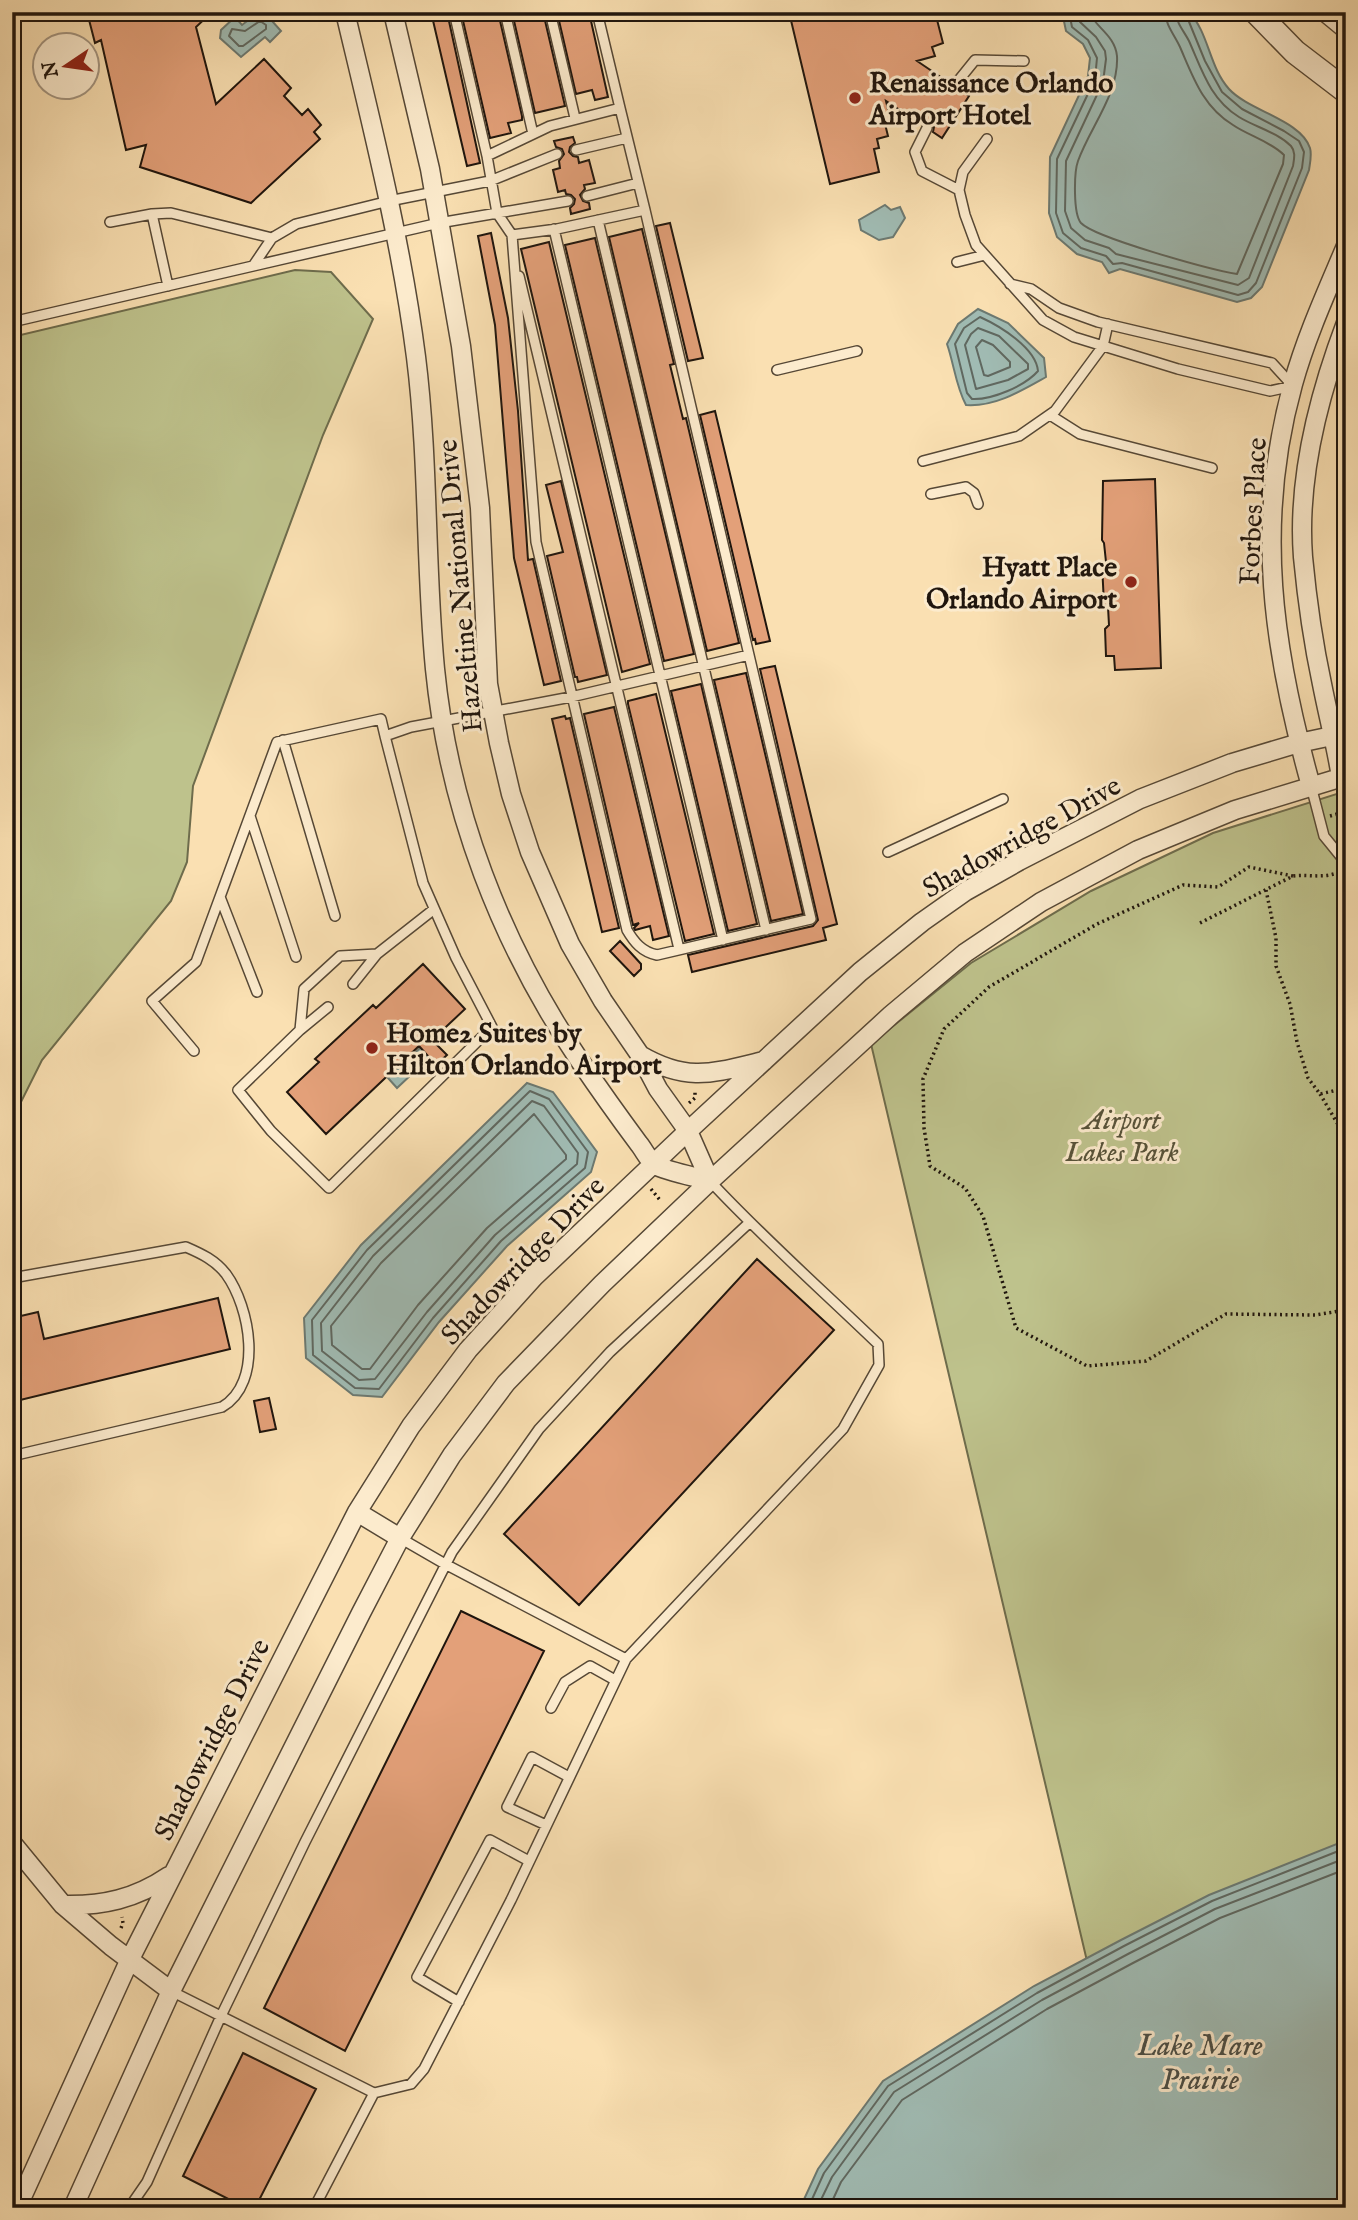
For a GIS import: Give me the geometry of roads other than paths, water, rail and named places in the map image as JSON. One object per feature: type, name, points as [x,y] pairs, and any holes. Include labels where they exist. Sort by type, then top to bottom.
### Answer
[{"type":"street","name":"Hazeltine National Drive","points":[[345,12],[396,233],[419,386],[433,642],[442,722],[453,779],[490,893],[512,944],[552,1019],[654,1164]]},
{"type":"street","name":"Hazeltine National Drive","points":[[393,12],[434,193],[461,346],[482,543],[485,645],[492,712],[519,820],[551,904],[588,976],[640,1055],[658,1089],[688,1131],[710,1181]]},
{"type":"street","points":[[1256,12],[1295,51],[1346,91]]},
{"type":"street","points":[[1329,12],[1346,26]]},
{"type":"street","name":"Forbes Place","points":[[1311,786],[1282,667],[1272,583],[1277,469],[1283,425],[1301,357],[1346,246]]},
{"type":"street","name":"Forbes Place","points":[[1343,777],[1340,734],[1322,684],[1311,616],[1303,557],[1302,522],[1315,423],[1346,323]]},
{"type":"street","name":"Shadowridge Drive","points":[[18,2208],[130,1959],[357,1512],[411,1426],[468,1350],[534,1277],[688,1131],[870,964],[922,922],[966,891],[1051,843],[1140,799],[1232,763],[1340,734]]},
{"type":"street","points":[[74,2208],[171,1991],[400,1538],[452,1455],[506,1383],[586,1299],[710,1181],[915,993],[965,953],[1072,884],[1157,841],[1235,810],[1343,777]]},
{"type":"street","points":[[640,1055],[672,1071],[696,1074],[765,1061]]},
{"type":"street","points":[[654,1164],[710,1181]]},
{"type":"street","points":[[357,1512],[400,1538]]},
{"type":"street","points":[[12,1843],[63,1905],[171,1991]]},
{"type":"street","points":[[63,1905],[93,1905],[118,1901],[152,1888],[172,1874]]},
{"type":"lane","points":[[454,12],[487,156],[497,213],[512,235],[536,542],[627,930],[633,940],[649,953],[657,954],[811,919],[597,12]]},
{"type":"lane","points":[[505,12],[533,134]]},
{"type":"lane","points":[[550,12],[575,118]]},
{"type":"lane","points":[[954,86],[975,60],[1024,61]]},
{"type":"lane","points":[[487,156],[575,118],[620,108]]},
{"type":"lane","points":[[927,128],[915,152],[922,171],[960,190]]},
{"type":"lane","points":[[576,150],[627,138]]},
{"type":"lane","points":[[987,139],[963,172],[960,190],[965,215],[976,244],[1043,320],[1074,337],[1178,369],[1270,391],[1293,386]]},
{"type":"lane","points":[[253,266],[272,238],[296,224],[389,201],[490,181],[557,154]]},
{"type":"lane","points":[[587,196],[638,183]]},
{"type":"lane","points":[[12,322],[439,223],[568,201]]},
{"type":"lane","points":[[512,235],[645,210]]},
{"type":"lane","points":[[110,222],[172,212],[272,238]]},
{"type":"lane","points":[[152,214],[168,286]]},
{"type":"lane","points":[[598,220],[766,930]]},
{"type":"lane","points":[[554,229],[723,940]]},
{"type":"lane","points":[[513,247],[679,949]]},
{"type":"lane","points":[[957,262],[985,255]]},
{"type":"lane","points":[[1010,284],[1031,289],[1059,308],[1108,324],[1272,363],[1293,386]]},
{"type":"lane","points":[[923,461],[1019,436],[1050,415],[1079,382],[1103,346],[1108,324]]},
{"type":"lane","points":[[777,370],[857,351]]},
{"type":"lane","points":[[1050,415],[1080,434],[1212,468]]},
{"type":"lane","points":[[931,494],[966,487],[974,493],[978,504]]},
{"type":"lane","points":[[385,736],[571,697],[749,655]]},
{"type":"lane","points":[[194,1051],[152,1001],[196,962],[277,742],[381,719],[423,883],[433,910],[492,1027],[329,1188],[271,1131],[238,1090],[328,1007]]},
{"type":"lane","points":[[283,740],[335,916]]},
{"type":"lane","points":[[1343,777],[1346,799]]},
{"type":"lane","points":[[1311,786],[1324,836],[1346,866]]},
{"type":"lane","points":[[888,852],[1003,799]]},
{"type":"lane","points":[[250,816],[296,957]]},
{"type":"lane","points":[[220,897],[257,992]]},
{"type":"lane","points":[[352,984],[377,954],[433,910]]},
{"type":"lane","points":[[300,1030],[303,989],[340,956],[377,954]]},
{"type":"lane","points":[[171,1991],[374,2093],[411,2084],[424,2069],[547,1825],[626,1659],[843,1429],[879,1365],[878,1344],[749,1223],[710,1181]]},
{"type":"lane","points":[[130,2208],[148,2182],[221,2016],[445,1564],[539,1429],[610,1352],[749,1223]]},
{"type":"lane","points":[[12,1278],[186,1247],[210,1257],[227,1275],[244,1319],[250,1359],[235,1397],[222,1407],[12,1456]]},
{"type":"lane","points":[[400,1538],[626,1659]]},
{"type":"lane","points":[[551,1707],[565,1682],[590,1666],[615,1680]]},
{"type":"lane","points":[[547,1825],[507,1807],[532,1757],[569,1777]]},
{"type":"lane","points":[[458,2002],[417,1977],[490,1840],[529,1861]]},
{"type":"lane","points":[[314,2208],[374,2093]]},
{"type":"water","points":[[259,12],[264,12],[281,31],[270,42],[265,37],[241,57],[220,38],[221,30],[235,17],[242,25]]},
{"type":"water","points":[[1062,12],[1189,12],[1196,20],[1217,71],[1229,89],[1249,104],[1286,123],[1305,138],[1311,151],[1309,170],[1262,287],[1251,298],[1237,302],[1120,269],[1109,273],[1102,262],[1077,254],[1057,237],[1049,213],[1050,157],[1088,76],[1090,58],[1083,44],[1066,31]]},
{"type":"water","points":[[885,205],[891,210],[900,207],[905,218],[893,237],[879,240],[861,230],[859,220]]},
{"type":"water","points":[[978,309],[1008,323],[1044,358],[1046,377],[997,401],[966,405],[947,344],[958,324]]},
{"type":"water","points":[[421,1047],[430,1057],[397,1088],[388,1078]]},
{"type":"water","points":[[527,1083],[553,1092],[597,1152],[591,1172],[507,1246],[439,1322],[382,1397],[353,1395],[306,1358],[304,1318],[361,1245]]},
{"type":"water","name":"Lake Mare Prairie","points":[[1346,1838],[1346,2208],[800,2208],[818,2169],[883,2081],[1034,1986],[1121,1940],[1209,1895],[1342,1842]]},
{"type":"place","name":"Renaissance Orlando Airport Hotel","points":[[855,98]]},
{"type":"place","name":"Hyatt Place Orlando Airport","points":[[1131,582]]},
{"type":"place","name":"Home2 Suites by Hilton Orlando Airport","points":[[372,1048]]},
{"type":"park label","name":"Airport Lakes Park","points":[[1122,1135]]}]
